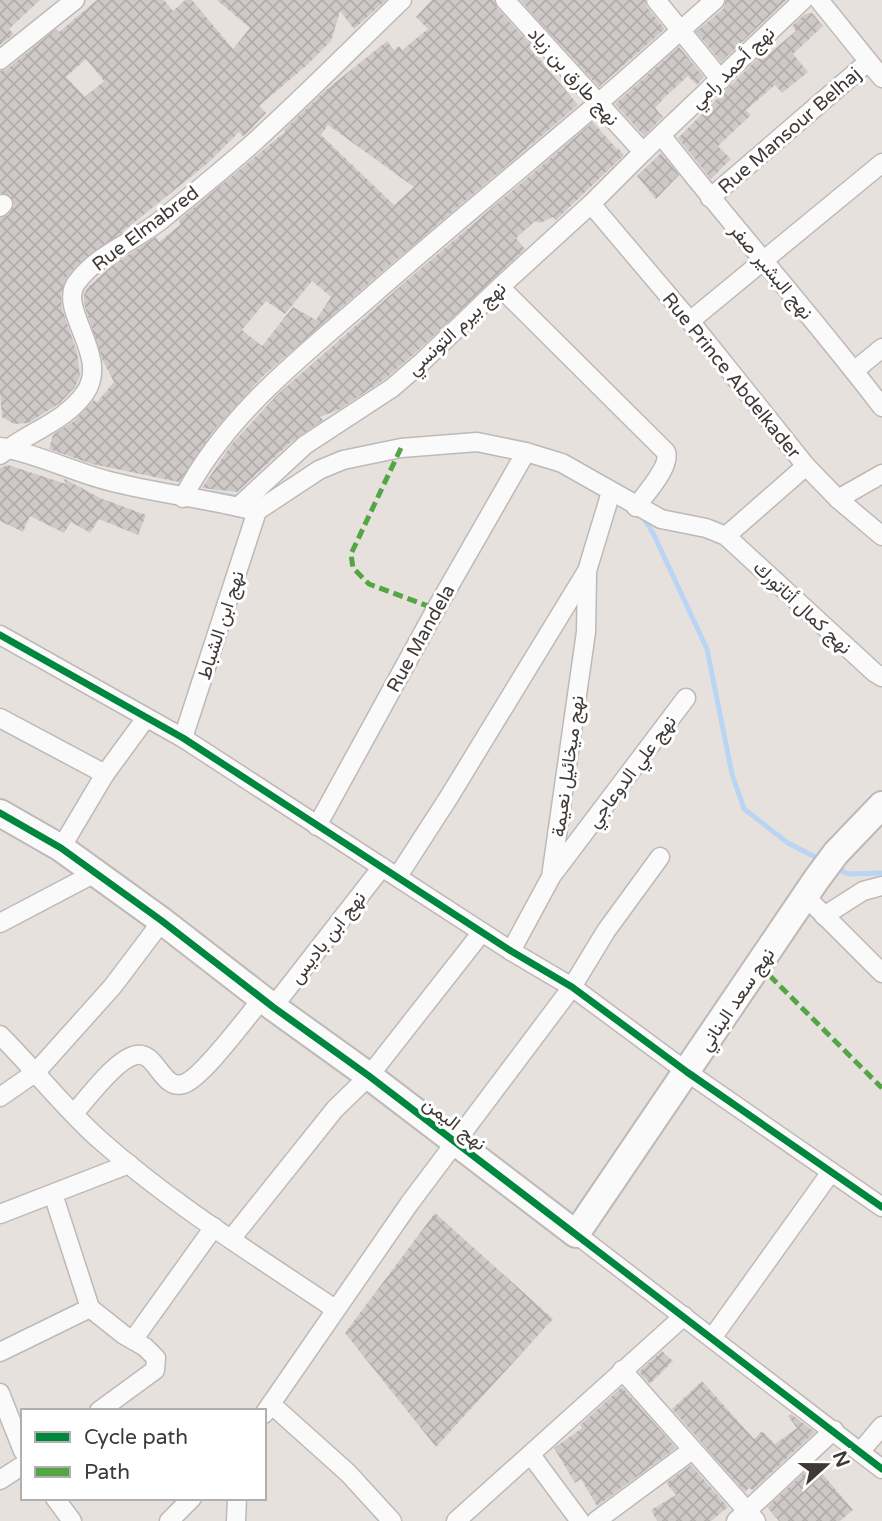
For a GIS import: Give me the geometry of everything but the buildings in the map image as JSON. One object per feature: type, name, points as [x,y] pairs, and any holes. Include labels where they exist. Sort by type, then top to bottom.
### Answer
[{"type":"street","points":[[0,60],[75,0]]},
{"type":"street","name":"Rue Elmabred","points":[[3,450],[55,422],[76,404],[92,381],[94,368],[73,302],[72,291],[76,283],[91,267],[159,223],[253,143],[402,0]]},
{"type":"street","name":"نهج طارق بن زياد","points":[[505,0],[643,152]]},
{"type":"street","points":[[656,0],[721,79]]},
{"type":"street","points":[[183,498],[195,474],[258,396],[715,0]]},
{"type":"street","name":"نهج أحمد رامي","points":[[662,135],[721,79],[782,7],[803,0]]},
{"type":"street","points":[[819,0],[882,78]]},
{"type":"street","name":"Rue Mansour Belhaj","points":[[710,198],[869,62]]},
{"type":"street","name":"نهج البشير صفر","points":[[662,135],[710,198],[764,260],[882,407]]},
{"type":"street","name":"نهج بيرم التونسي","points":[[238,507],[305,445],[392,388],[662,135]]},
{"type":"street","points":[[690,321],[882,163]]},
{"type":"street","name":"Rue Prince Abdelkader","points":[[591,204],[690,321],[806,466],[838,499],[882,536]]},
{"type":"street","points":[[500,287],[666,452],[668,457],[665,466],[636,507]]},
{"type":"street","points":[[854,371],[882,348]]},
{"type":"street","points":[[3,450],[111,482],[157,490],[183,498],[215,500],[257,511],[319,470],[353,457],[401,448],[477,442],[562,463],[661,519],[706,528],[726,536],[806,466]]},
{"type":"street","name":"Rue Mandela","points":[[317,826],[436,608],[526,452]]},
{"type":"street","points":[[838,499],[882,474]]},
{"type":"street","points":[[398,876],[587,571],[611,492]]},
{"type":"street","name":"نهج ابن الشباط","points":[[183,738],[257,511]]},
{"type":"street","name":"نهج كمال أتاتورك","points":[[726,536],[882,677]]},
{"type":"street","name":"نهج ميخائيل نعيمة","points":[[511,951],[551,877],[586,632],[587,571]]},
{"type":"street","points":[[0,635],[183,738],[511,951],[572,987],[687,1072],[882,1207]]},
{"type":"street","name":"نهج علي الدوعاجي","points":[[551,877],[686,698]]},
{"type":"street","points":[[0,718],[105,774]]},
{"type":"street","points":[[61,848],[105,774],[146,718]]},
{"type":"street","name":"نهج سعد البناني","points":[[576,1234],[687,1072],[815,898],[836,853],[882,806]]},
{"type":"street","name":"نهج اليمن","points":[[0,813],[61,848],[162,921],[882,1469]]},
{"type":"street","points":[[392,1521],[348,1473],[268,1409],[409,1204],[572,987],[606,931],[660,857]]},
{"type":"street","name":"نهج ابن باديس","points":[[74,1113],[111,1073],[126,1060],[137,1055],[145,1056],[169,1083],[187,1083],[268,1002],[382,867]]},
{"type":"street","points":[[0,923],[95,873]]},
{"type":"street","points":[[815,898],[882,886]]},
{"type":"street","points":[[815,898],[882,973]]},
{"type":"street","points":[[0,1097],[36,1072],[113,986],[162,921]]},
{"type":"street","points":[[231,1239],[335,1109],[369,1076],[482,932]]},
{"type":"street","points":[[0,1035],[98,1138],[129,1164],[231,1239],[335,1309]]},
{"type":"street","points":[[0,1214],[129,1164]]},
{"type":"street","points":[[712,1338],[831,1172]]},
{"type":"street","points":[[53,1194],[90,1308],[103,1320],[153,1353],[157,1365],[155,1370],[102,1409]]},
{"type":"street","points":[[133,1340],[214,1227]]},
{"type":"street","points":[[0,1352],[90,1308]]},
{"type":"street","points":[[456,1521],[684,1316]]},
{"type":"street","points":[[622,1370],[747,1518],[834,1430]]},
{"type":"street","points":[[0,1393],[21,1446]]},
{"type":"street","points":[[860,1452],[882,1426]]},
{"type":"street","points":[[596,1521],[692,1450]]},
{"type":"street","points":[[531,1454],[580,1521]]},
{"type":"street","points":[[0,1480],[21,1466]]},
{"type":"street","points":[[56,1500],[72,1521]]},
{"type":"street","points":[[169,1521],[190,1500]]},
{"type":"street","points":[[236,1521],[237,1500]]},
{"type":"waterway","points":[[213,493],[241,498]]},
{"type":"waterway","points":[[642,516],[653,533],[707,649],[732,774],[744,809],[788,843],[823,861]]},
{"type":"waterway","points":[[834,867],[848,874],[882,873]]},
{"type":"marked path","points":[[401,448],[351,554],[353,568],[369,584],[436,609]]},
{"type":"marked path","points":[[759,965],[882,1088]]},
{"type":"cycle path","points":[[0,635],[183,738],[511,951],[572,987],[687,1072],[882,1207]]},
{"type":"cycle path","points":[[0,813],[61,848],[162,921],[882,1469]]}]
